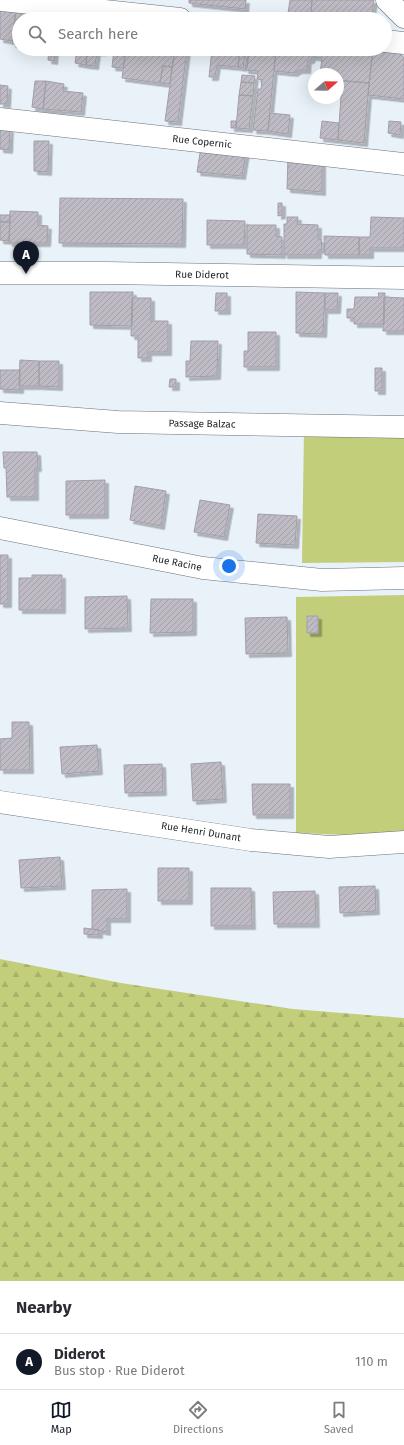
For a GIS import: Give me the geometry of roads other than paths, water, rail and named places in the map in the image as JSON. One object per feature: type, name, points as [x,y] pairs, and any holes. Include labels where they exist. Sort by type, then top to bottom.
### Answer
[{"type":"street","points":[[2,0],[114,12]]},
{"type":"street","points":[[387,0],[404,17]]},
{"type":"street","points":[[392,41],[404,42]]},
{"type":"street","name":"Rue Copernic","points":[[0,120],[404,164]]},
{"type":"street","name":"Rue Diderot","points":[[0,274],[106,273],[404,278]]},
{"type":"street","name":"Passage Balzac","points":[[0,413],[118,422],[404,428]]},
{"type":"street","name":"Rue Racine","points":[[0,528],[203,568],[322,580],[404,578]]},
{"type":"street","name":"Rue Henri Dunant","points":[[0,802],[251,840],[329,846],[404,842]]},
{"type":"place","name":"Diderot","points":[[26,274]]}]
